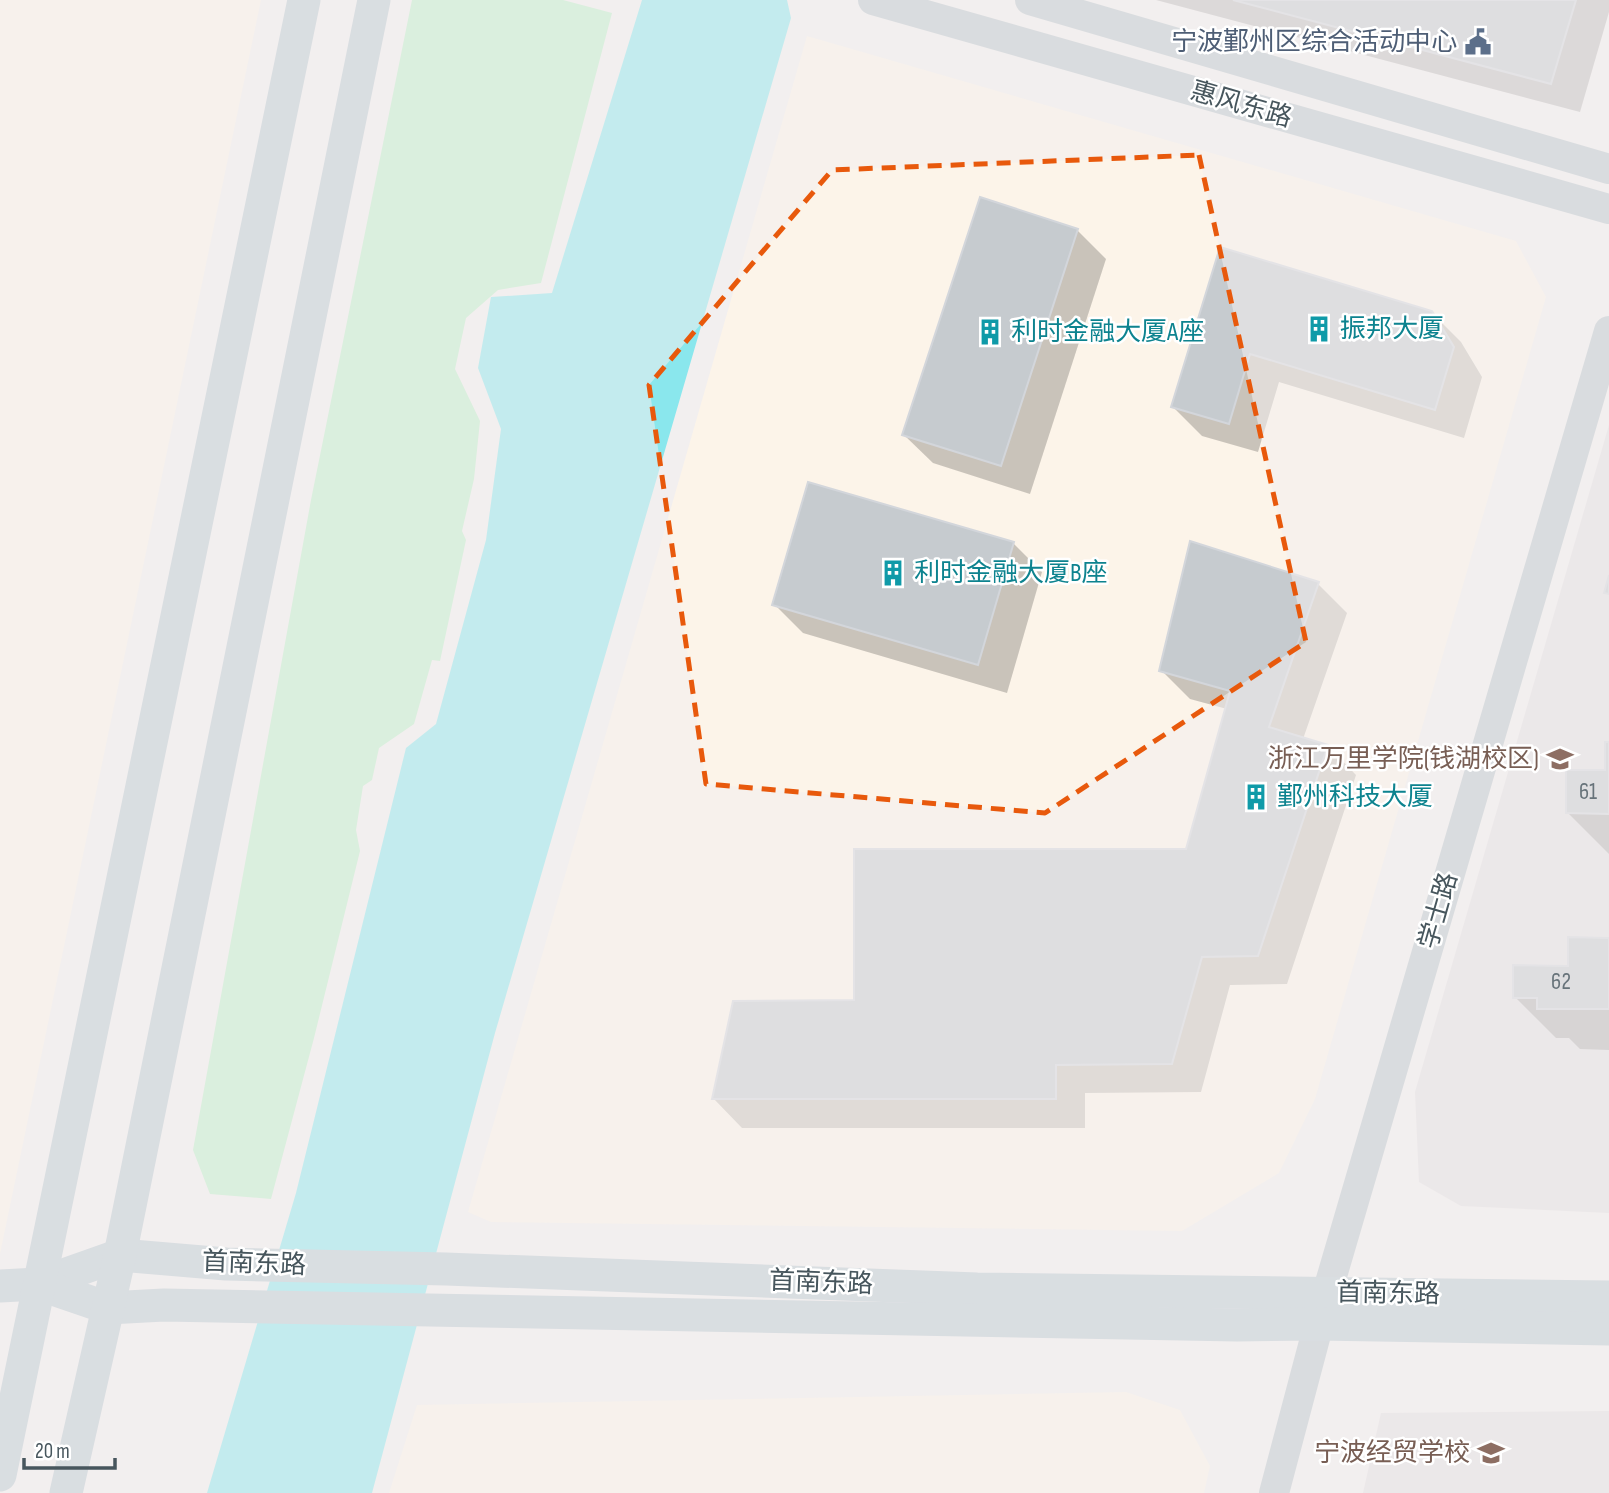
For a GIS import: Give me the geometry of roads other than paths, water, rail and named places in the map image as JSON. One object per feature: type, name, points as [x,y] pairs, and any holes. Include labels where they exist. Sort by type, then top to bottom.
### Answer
[{"type":"main road","points":[[0,1475],[304,0]]},
{"type":"main road","points":[[66,1493],[120,1255],[374,0]]},
{"type":"main road","name":"首南东路","points":[[38,1284],[120,1255],[226,1264],[446,1269],[977,1289],[1322,1308],[1609,1329]]},
{"type":"main road","points":[[0,1286],[38,1284],[108,1308]]},
{"type":"main road","name":"首南东路","points":[[108,1308],[164,1305],[1223,1325],[1322,1308],[1609,1297]]},
{"type":"street","name":"惠风东路","points":[[873,0],[1609,209]]},
{"type":"street","name":"惠风东路","points":[[1030,0],[1609,169]]},
{"type":"street","name":"学士路","points":[[1274,1493],[1322,1308],[1609,331]]},
{"type":"water","points":[[642,0],[787,0],[791,18],[495,1033],[372,1493],[207,1493],[296,1193],[406,748],[436,724],[486,540],[501,429],[478,368],[491,297],[552,293]]},
{"type":"place","name":"宁波鄞州区综合活动中心","points":[[1478,42]]},
{"type":"place","name":"振邦大厦","points":[[1319,329]]},
{"type":"place","name":"利时金融大厦A座","points":[[990,332]]},
{"type":"place","name":"利时金融大厦B座","points":[[893,573]]},
{"type":"place","name":"浙江万里学院(钱湖校区)","points":[[1560,759]]},
{"type":"place","name":"鄞州科技大厦","points":[[1256,797]]},
{"type":"place","name":"宁波经贸学校","points":[[1491,1453]]}]
